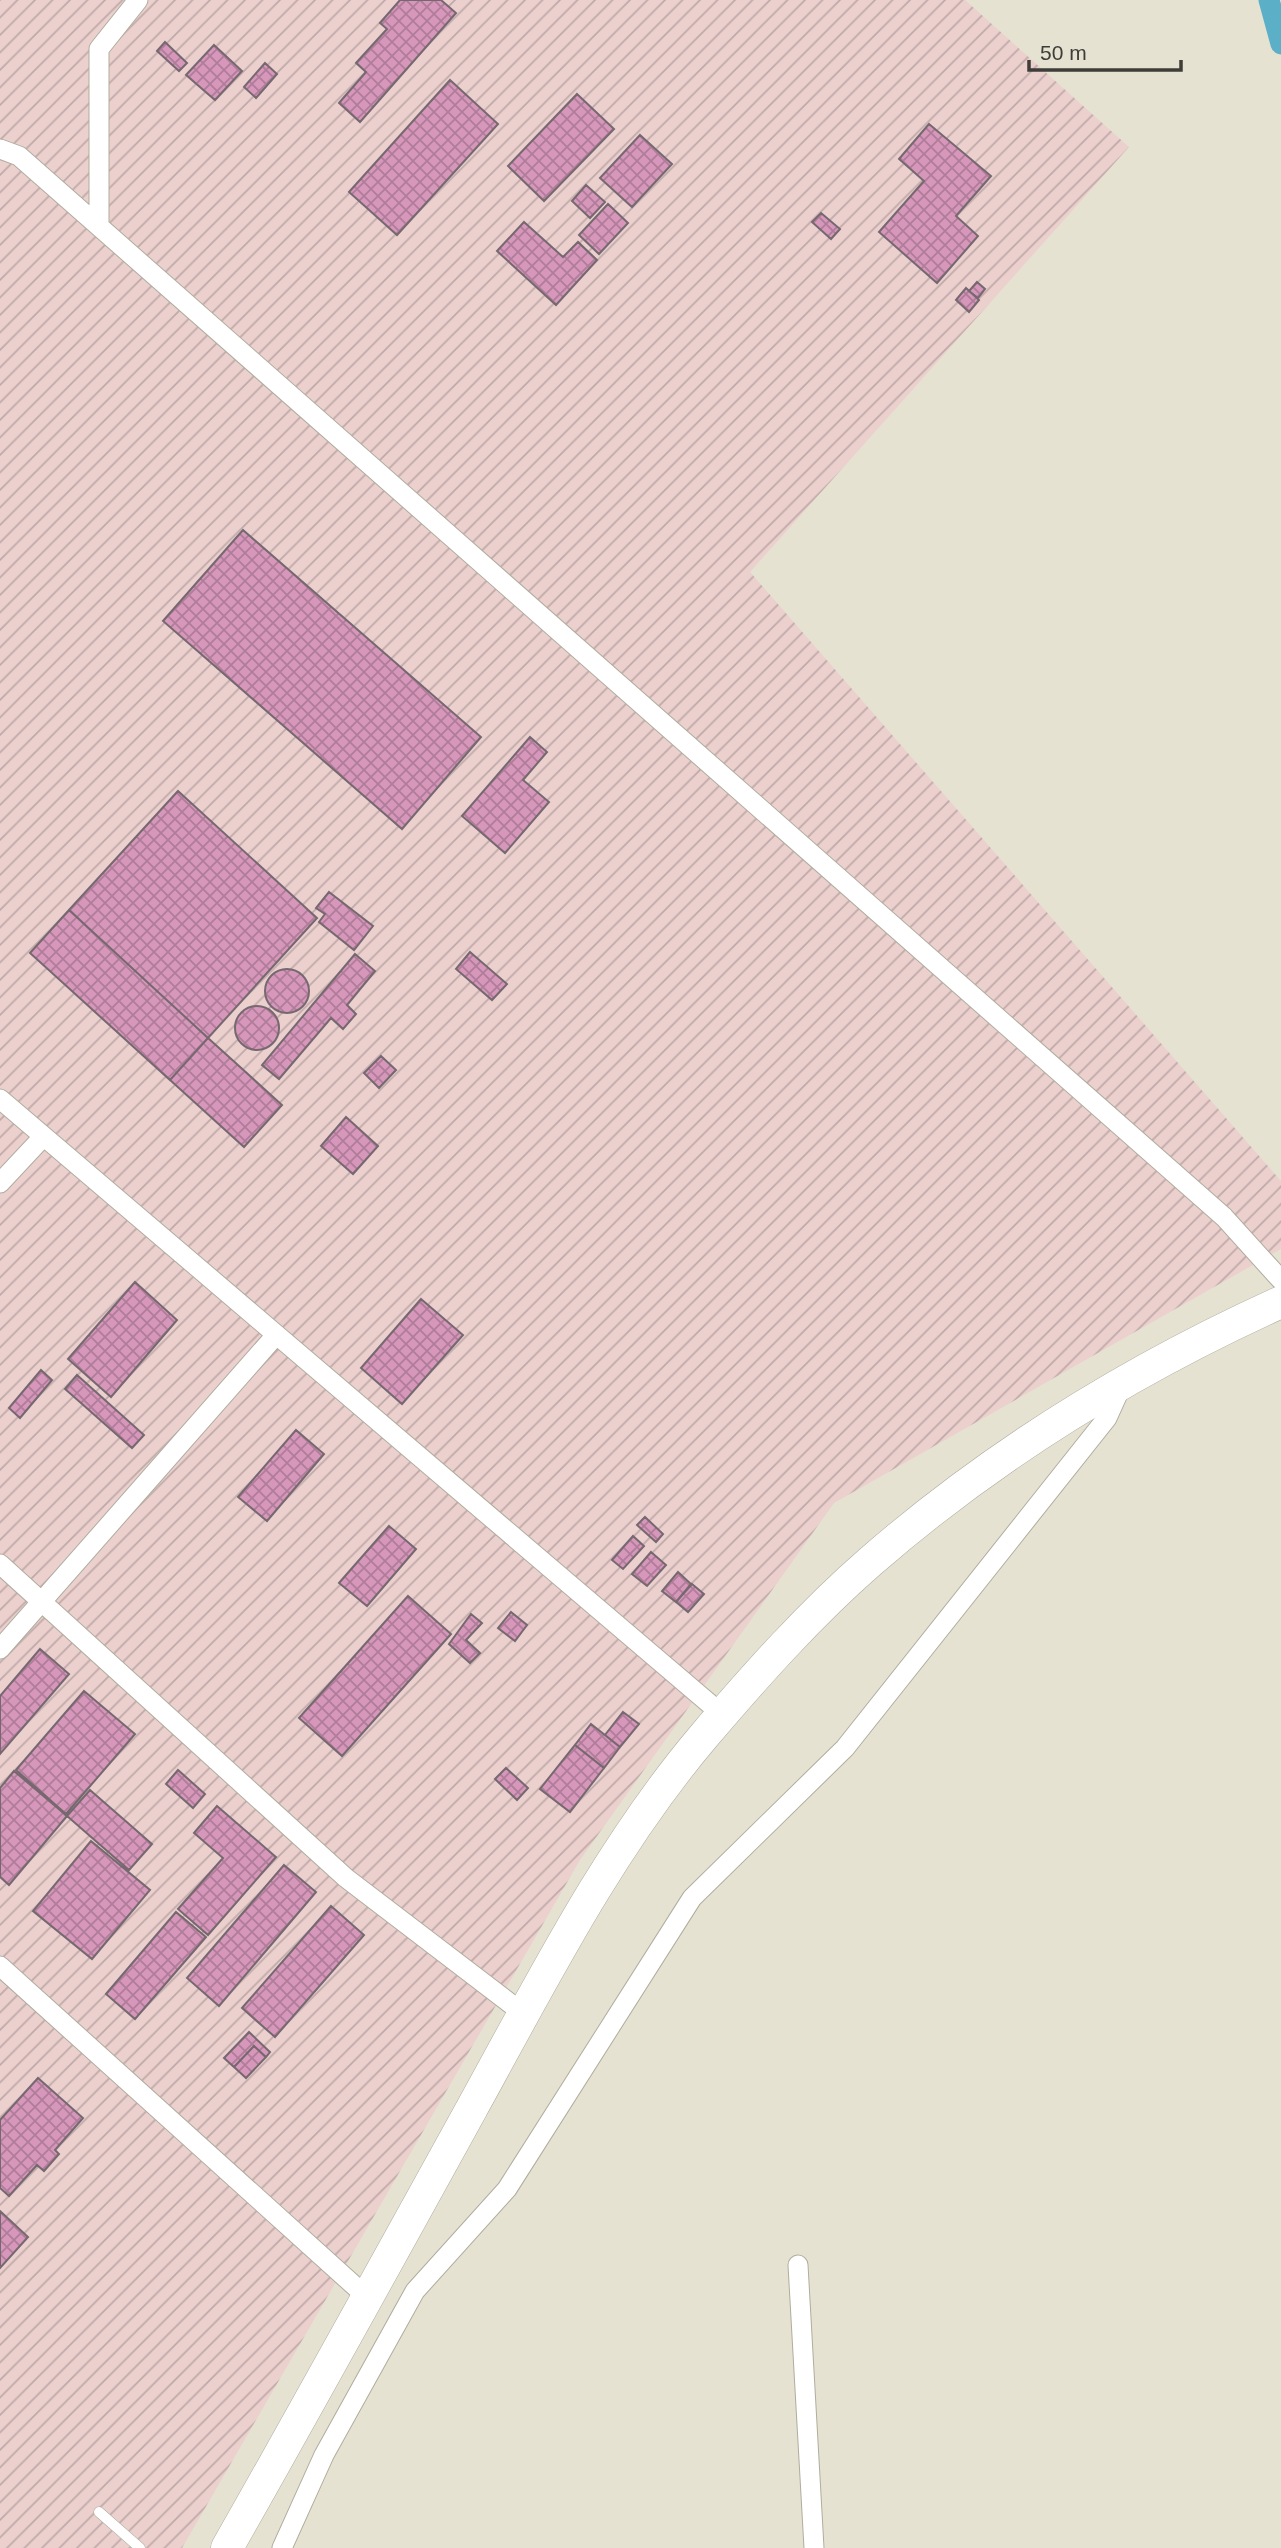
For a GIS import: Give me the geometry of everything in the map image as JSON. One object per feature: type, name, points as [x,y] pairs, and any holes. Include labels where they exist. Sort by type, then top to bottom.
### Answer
[{"type":"main road","points":[[227,2548],[584,1906],[653,1802],[704,1736],[795,1636],[869,1562],[1028,1440],[1124,1381],[1219,1330],[1281,1302]]},
{"type":"street","points":[[99,226],[99,49],[138,0]]},
{"type":"street","points":[[0,149],[19,156],[1213,1208],[1281,1280]]},
{"type":"street","points":[[0,1099],[724,1716]]},
{"type":"street","points":[[0,1183],[43,1137]]},
{"type":"street","points":[[0,1649],[276,1335]]},
{"type":"street","points":[[282,2548],[324,2455],[415,2291],[507,2189],[692,1898],[845,1748],[1107,1418],[1124,1381]]},
{"type":"street","points":[[0,1564],[346,1878],[524,2014]]},
{"type":"street","points":[[0,1966],[368,2298]]},
{"type":"street","points":[[798,2265],[814,2548]]},
{"type":"lane","points":[[99,2512],[139,2548]]},
{"type":"shaded area","points":[[0,0],[965,0],[1129,147],[750,572],[1281,1181],[1281,1249],[834,1503],[580,1860],[182,2548],[0,2548]]},
{"type":"building","points":[[400,0],[441,0],[456,13],[360,122],[339,103],[366,72],[356,63],[387,29],[380,23]]},
{"type":"building","points":[[165,42],[187,63],[179,71],[157,51]]},
{"type":"building","points":[[214,45],[242,71],[215,100],[186,75]]},
{"type":"building","points":[[265,63],[277,74],[256,98],[244,87]]},
{"type":"building","points":[[450,80],[498,124],[397,235],[349,192]]},
{"type":"building","points":[[577,94],[614,129],[544,201],[508,166]]},
{"type":"building","points":[[929,124],[991,176],[956,216],[978,236],[937,283],[879,232],[924,181],[899,159]]},
{"type":"building","points":[[640,135],[672,164],[632,207],[600,178]]},
{"type":"building","points":[[586,185],[605,202],[590,218],[572,201]]},
{"type":"building","points":[[608,204],[628,223],[599,254],[579,235]]},
{"type":"building","points":[[821,213],[840,229],[831,239],[812,222]]},
{"type":"building","points":[[524,222],[563,257],[578,242],[597,260],[556,305],[497,251]]},
{"type":"building","points":[[977,282],[985,289],[978,298],[969,291]]},
{"type":"building","points":[[966,288],[979,300],[969,312],[956,300]]},
{"type":"building","points":[[243,530],[481,737],[402,829],[163,621]]},
{"type":"building","points":[[530,737],[547,752],[523,780],[549,802],[505,853],[462,816]]},
{"type":"building","points":[[178,791],[317,918],[208,1038],[69,910]]},
{"type":"building","points":[[329,892],[373,926],[354,950],[319,922],[325,914],[316,908]]},
{"type":"building","points":[[69,910],[208,1038],[170,1080],[30,953]]},
{"type":"building","points":[[470,952],[507,984],[492,1000],[456,969]]},
{"type":"building","points":[[355,954],[375,971],[347,1005],[356,1014],[343,1029],[331,1018],[279,1079],[262,1065]]},
{"type":"building","points":[[287,969],[302,976],[309,991],[302,1006],[287,1013],[272,1006],[265,991],[272,976]]},
{"type":"building","points":[[257,1006],[272,1013],[279,1028],[272,1043],[257,1050],[242,1043],[235,1028],[242,1013]]},
{"type":"building","points":[[208,1038],[282,1105],[244,1147],[170,1080]]},
{"type":"building","points":[[381,1056],[396,1070],[379,1088],[364,1073]]},
{"type":"building","points":[[346,1117],[378,1146],[353,1174],[321,1146]]},
{"type":"building","points":[[135,1282],[177,1320],[111,1397],[68,1359]]},
{"type":"building","points":[[421,1299],[463,1335],[402,1404],[361,1368]]},
{"type":"building","points":[[41,1370],[52,1380],[20,1418],[9,1408]]},
{"type":"building","points":[[77,1375],[144,1435],[132,1448],[65,1389]]},
{"type":"building","points":[[296,1430],[324,1454],[267,1521],[238,1497]]},
{"type":"building","points":[[645,1517],[663,1534],[656,1542],[637,1525]]},
{"type":"building","points":[[389,1526],[416,1549],[367,1606],[339,1583]]},
{"type":"building","points":[[633,1536],[644,1546],[623,1569],[612,1560]]},
{"type":"building","points":[[651,1552],[666,1565],[647,1586],[632,1574]]},
{"type":"building","points":[[678,1572],[691,1584],[676,1602],[662,1591]]},
{"type":"building","points":[[692,1584],[704,1594],[688,1612],[676,1602]]},
{"type":"building","points":[[408,1596],[451,1634],[342,1756],[299,1718]]},
{"type":"building","points":[[511,1612],[527,1625],[515,1641],[498,1628]]},
{"type":"building","points":[[471,1614],[482,1623],[466,1640],[480,1653],[470,1663],[449,1644]]},
{"type":"building","points":[[40,1649],[69,1674],[0,1754],[0,1696]]},
{"type":"building","points":[[84,1691],[135,1734],[66,1814],[16,1770]]},
{"type":"building","points":[[623,1712],[639,1724],[620,1747],[605,1735]]},
{"type":"building","points":[[591,1724],[620,1747],[604,1768],[575,1745]]},
{"type":"building","points":[[575,1745],[604,1768],[570,1812],[540,1789]]},
{"type":"building","points":[[506,1768],[528,1788],[517,1800],[495,1779]]},
{"type":"building","points":[[178,1770],[205,1794],[193,1808],[166,1784]]},
{"type":"building","points":[[14,1771],[67,1816],[9,1885],[0,1877],[0,1788]]},
{"type":"building","points":[[90,1790],[152,1844],[129,1870],[67,1816]]},
{"type":"building","points":[[217,1806],[276,1857],[208,1935],[178,1909],[223,1858],[194,1833]]},
{"type":"building","points":[[91,1841],[150,1890],[92,1959],[33,1911]]},
{"type":"building","points":[[284,1865],[316,1892],[219,2006],[187,1978]]},
{"type":"building","points":[[331,1906],[364,1935],[275,2037],[242,2008]]},
{"type":"building","points":[[176,1912],[206,1937],[135,2019],[106,1994]]},
{"type":"building","points":[[249,2032],[270,2052],[266,2057],[254,2046],[234,2067],[224,2058]]},
{"type":"building","points":[[254,2046],[266,2057],[246,2078],[234,2067]]},
{"type":"building","points":[[38,2078],[83,2118],[55,2150],[59,2154],[44,2171],[37,2165],[9,2196],[0,2188],[0,2120]]},
{"type":"building","points":[[0,2211],[28,2237],[0,2268]]},
{"type":"waterway","points":[[1269,0],[1281,44]]}]
